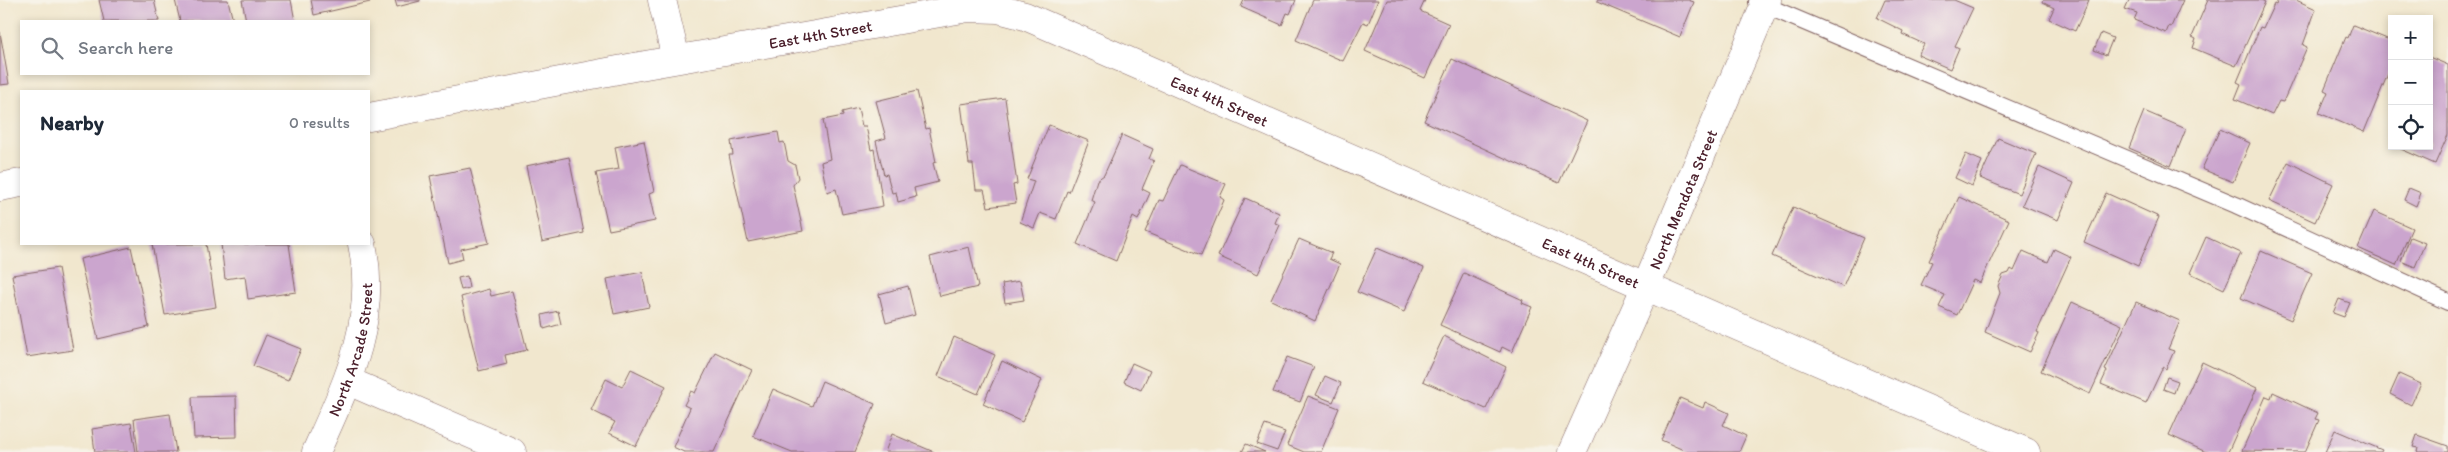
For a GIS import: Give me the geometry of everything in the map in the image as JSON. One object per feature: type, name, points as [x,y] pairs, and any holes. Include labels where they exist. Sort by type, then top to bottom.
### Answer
[{"type":"street","points":[[662,0],[676,59]]},
{"type":"street","name":"North Mendota Street","points":[[1572,452],[1646,286],[1762,2]]},
{"type":"street","name":"East 4th Street","points":[[370,116],[676,59],[968,8],[998,9],[1025,16],[2026,452]]},
{"type":"street","points":[[0,188],[20,183]]},
{"type":"street","name":"North Arcade Street","points":[[316,452],[348,381],[361,340],[367,302],[362,245]]},
{"type":"street","points":[[348,381],[512,452]]},
{"type":"lane","points":[[1762,2],[2236,205],[2448,302]]},
{"type":"building","points":[[99,0],[154,0],[159,20],[104,20]]},
{"type":"building","points":[[175,0],[228,0],[233,20],[180,20]]},
{"type":"building","points":[[242,0],[291,0],[295,20],[246,20]]},
{"type":"building","points":[[311,0],[369,0],[370,2],[314,15]]},
{"type":"building","points":[[395,0],[420,0],[420,1],[397,7]]},
{"type":"building","points":[[1244,0],[1296,0],[1290,14],[1287,13],[1282,25],[1241,7]]},
{"type":"building","points":[[1313,0],[1378,0],[1368,24],[1363,22],[1343,61],[1296,40]]},
{"type":"building","points":[[1387,0],[1425,0],[1420,11],[1449,24],[1425,78],[1365,51]]},
{"type":"building","points":[[1597,0],[1688,0],[1694,2],[1680,37],[1597,2]]},
{"type":"building","points":[[1885,0],[1954,0],[1973,8],[1955,46],[1959,48],[1950,69],[1918,55],[1924,44],[1902,34],[1903,31],[1877,18]]},
{"type":"building","points":[[2043,0],[2089,0],[2075,31],[2049,19],[2054,8],[2042,2]]},
{"type":"building","points":[[2129,0],[2183,0],[2171,27],[2169,26],[2166,33],[2134,20],[2137,13],[2125,9]]},
{"type":"building","points":[[2208,0],[2261,0],[2265,2],[2236,66],[2193,48],[2196,39],[2192,37]]},
{"type":"building","points":[[2278,0],[2296,0],[2316,9],[2303,45],[2307,47],[2283,102],[2279,101],[2272,115],[2235,99],[2241,84],[2237,82],[2260,27],[2263,28],[2274,4],[2276,5]]},
{"type":"building","points":[[2353,25],[2388,39],[2388,74],[2364,132],[2319,113],[2328,92],[2324,90],[2346,37],[2348,38]]},
{"type":"building","points":[[0,32],[9,84],[0,85]]},
{"type":"building","points":[[2101,33],[2113,38],[2106,55],[2094,50]]},
{"type":"building","points":[[1452,59],[1587,121],[1559,183],[1424,121]]},
{"type":"building","points":[[2433,59],[2448,65],[2448,135],[2435,164],[2403,150],[2433,150]]},
{"type":"building","points":[[917,91],[926,129],[929,128],[936,162],[933,163],[938,182],[914,188],[916,197],[898,202],[896,192],[892,193],[887,174],[884,175],[876,141],[886,138],[876,101]]},
{"type":"building","points":[[1005,98],[1017,184],[1013,185],[1016,203],[988,207],[984,190],[976,190],[973,164],[969,164],[961,104]]},
{"type":"building","points":[[858,108],[862,126],[866,126],[871,150],[874,149],[883,206],[842,214],[836,189],[827,192],[821,162],[830,159],[823,120],[843,116],[842,112]]},
{"type":"building","points":[[2144,111],[2186,129],[2171,166],[2129,148]]},
{"type":"building","points":[[1049,125],[1089,141],[1056,219],[1040,213],[1034,228],[1020,222],[1034,181],[1027,179]]},
{"type":"building","points":[[2220,129],[2250,143],[2233,182],[2202,169]]},
{"type":"building","points":[[778,132],[780,143],[784,142],[788,161],[795,165],[798,178],[793,185],[803,231],[748,242],[729,155],[733,155],[731,141]]},
{"type":"building","points":[[1122,135],[1153,149],[1149,159],[1154,161],[1142,189],[1150,193],[1138,220],[1133,217],[1116,261],[1077,244],[1095,202],[1091,200],[1097,180],[1104,175]]},
{"type":"building","points":[[1998,138],[2036,154],[2019,194],[1980,178]]},
{"type":"building","points":[[644,141],[654,192],[649,194],[655,221],[609,230],[596,173],[619,169],[615,147]]},
{"type":"building","points":[[1966,154],[1982,161],[1972,186],[1955,178]]},
{"type":"building","points":[[569,157],[584,233],[542,242],[526,166]]},
{"type":"building","points":[[2288,162],[2333,184],[2315,222],[2269,201]]},
{"type":"building","points":[[1180,165],[1226,184],[1220,197],[1224,200],[1201,255],[1145,232],[1159,200],[1163,201]]},
{"type":"building","points":[[2039,167],[2074,183],[2058,220],[2022,205]]},
{"type":"building","points":[[470,168],[489,243],[461,249],[463,259],[448,263],[430,176]]},
{"type":"building","points":[[2409,188],[2421,193],[2416,206],[2404,200]]},
{"type":"building","points":[[2106,193],[2159,217],[2138,266],[2084,242]]},
{"type":"building","points":[[1959,197],[2009,220],[1980,283],[1973,280],[1957,315],[1939,307],[1945,295],[1921,285],[1932,262],[1929,261]]},
{"type":"building","points":[[1245,198],[1279,213],[1275,223],[1280,225],[1258,274],[1218,256]]},
{"type":"building","points":[[1793,207],[1864,238],[1843,287],[1772,256]]},
{"type":"building","points":[[2374,211],[2412,228],[2396,265],[2358,248]]},
{"type":"building","points":[[2206,237],[2241,253],[2224,289],[2190,273]]},
{"type":"building","points":[[2410,237],[2425,243],[2415,267],[2401,261]]},
{"type":"building","points":[[1299,239],[1332,253],[1329,259],[1340,264],[1315,321],[1271,300]]},
{"type":"building","points":[[152,245],[206,245],[216,307],[165,315]]},
{"type":"building","points":[[221,245],[289,245],[296,292],[248,299],[245,276],[225,279]]},
{"type":"building","points":[[131,247],[149,327],[98,339],[80,259]]},
{"type":"building","points":[[969,247],[978,287],[940,296],[930,257]]},
{"type":"building","points":[[1377,248],[1424,268],[1404,312],[1357,292]]},
{"type":"building","points":[[2054,249],[2071,257],[2030,352],[1985,332],[2000,293],[1998,286],[2003,275],[2009,273],[2011,269],[2014,271],[2023,251],[2048,262]]},
{"type":"building","points":[[2261,251],[2312,273],[2291,320],[2241,298]]},
{"type":"building","points":[[58,268],[73,350],[27,357],[12,275]]},
{"type":"building","points":[[642,272],[649,307],[614,314],[607,279]]},
{"type":"building","points":[[1464,273],[1523,300],[1522,303],[1532,307],[1512,352],[1502,347],[1500,352],[1440,325]]},
{"type":"building","points":[[467,276],[469,288],[461,290],[458,278]]},
{"type":"building","points":[[1020,281],[1024,300],[1005,303],[1002,284]]},
{"type":"building","points":[[908,286],[915,315],[886,323],[879,294]]},
{"type":"building","points":[[489,289],[491,296],[512,291],[527,350],[505,355],[507,364],[479,371],[461,297]]},
{"type":"building","points":[[2339,299],[2350,303],[2344,317],[2333,313]]},
{"type":"building","points":[[2072,302],[2122,325],[2090,394],[2041,371]]},
{"type":"building","points":[[2136,302],[2180,321],[2168,349],[2174,351],[2166,369],[2163,367],[2146,403],[2101,384],[2107,371],[2105,370]]},
{"type":"building","points":[[558,311],[561,324],[544,329],[542,315]]},
{"type":"building","points":[[266,335],[301,349],[288,380],[253,366]]},
{"type":"building","points":[[1444,336],[1506,367],[1486,409],[1423,381]]},
{"type":"building","points":[[954,337],[995,355],[978,394],[938,376]]},
{"type":"building","points":[[715,352],[752,370],[714,452],[684,452],[673,447],[690,408],[684,405],[691,391],[695,393]]},
{"type":"building","points":[[1287,357],[1314,367],[1300,402],[1273,392]]},
{"type":"building","points":[[1002,361],[1042,380],[1022,422],[983,404]]},
{"type":"building","points":[[2202,362],[2257,388],[2228,452],[2206,452],[2169,435]]},
{"type":"building","points":[[1132,363],[1150,371],[1141,390],[1124,382]]},
{"type":"building","points":[[631,369],[666,386],[636,446],[609,433],[615,422],[591,410],[606,379],[622,387]]},
{"type":"building","points":[[2399,374],[2421,384],[2411,405],[2390,394]]},
{"type":"building","points":[[1325,376],[1341,383],[1333,402],[1316,395]]},
{"type":"building","points":[[2167,377],[2178,381],[2174,393],[2163,389]]},
{"type":"building","points":[[822,381],[875,404],[855,452],[792,452],[753,436],[773,389],[812,406]]},
{"type":"building","points":[[2273,392],[2318,413],[2315,419],[2319,420],[2305,452],[2242,451],[2266,396],[2271,398]]},
{"type":"building","points":[[236,396],[237,437],[194,438],[192,397]]},
{"type":"building","points":[[1308,396],[1339,408],[1321,452],[1304,452],[1287,445]]},
{"type":"building","points":[[1680,398],[1703,408],[1705,402],[1729,413],[1723,425],[1746,436],[1739,452],[1688,452],[1661,440]]},
{"type":"building","points":[[170,414],[176,452],[138,452],[134,419]]},
{"type":"building","points":[[131,423],[136,452],[95,452],[92,429]]},
{"type":"building","points":[[1265,425],[1285,432],[1277,451],[1257,444]]},
{"type":"building","points":[[2335,430],[2382,450],[2381,452],[2325,452]]},
{"type":"building","points":[[892,434],[934,452],[885,452]]},
{"type":"building","points":[[2417,435],[2448,446],[2448,452],[2417,452],[2418,448],[2413,447]]},
{"type":"building","points":[[1246,444],[1265,452],[1242,452]]}]
